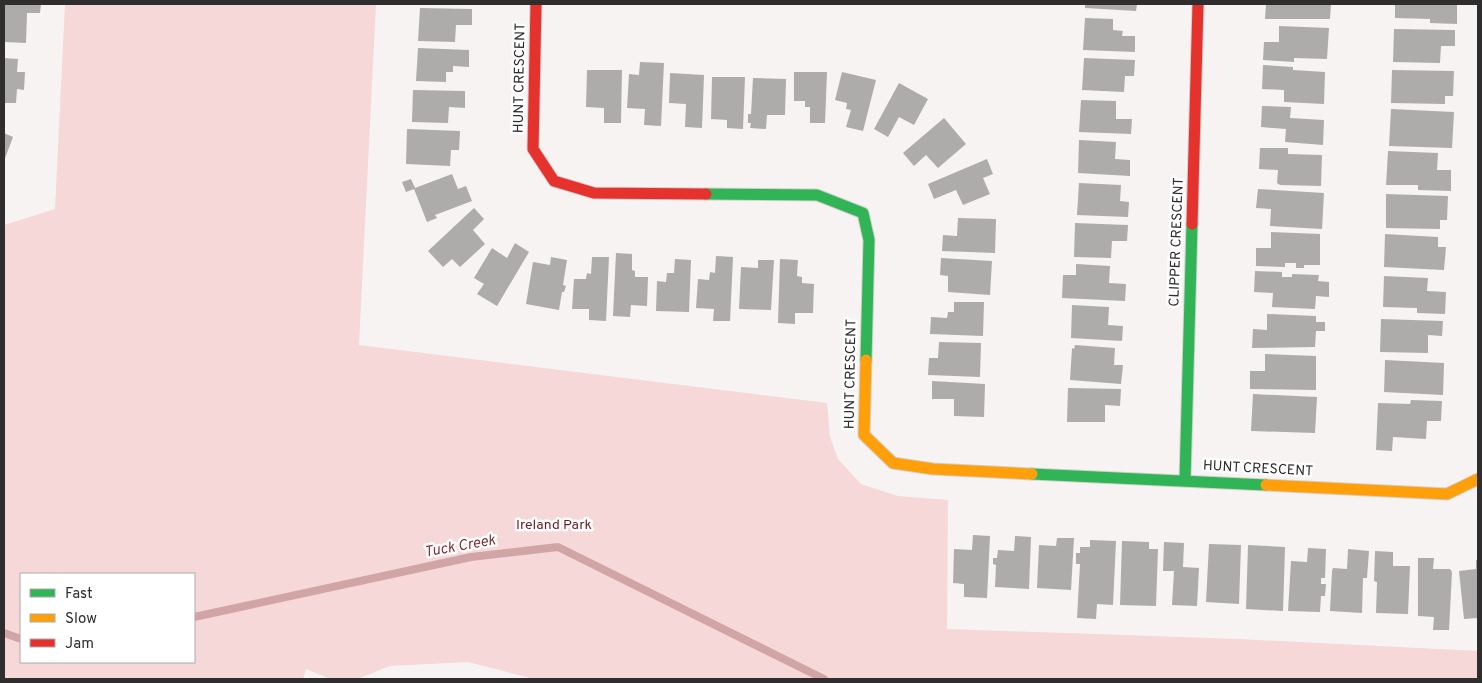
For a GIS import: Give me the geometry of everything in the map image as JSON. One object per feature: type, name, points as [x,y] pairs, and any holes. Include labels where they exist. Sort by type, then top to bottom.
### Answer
[{"type":"street","name":"HUNT CRESCENT","points":[[536,4],[533,149],[554,181],[594,192],[817,195],[864,213],[869,240],[864,436],[894,463],[933,470],[1185,480],[1447,494],[1478,479]]},
{"type":"street","name":"CLIPPER CRESCENT","points":[[1185,480],[1198,4]]},
{"type":"green space","name":"Ireland Park","points":[[65,4],[376,4],[359,345],[827,403],[830,437],[838,459],[861,484],[898,496],[948,500],[947,629],[1238,639],[1478,651],[1478,679],[534,679],[468,662],[390,666],[358,679],[330,679],[306,669],[303,679],[4,679],[4,225],[55,209]]},
{"type":"building","points":[[4,4],[41,4],[40,13],[27,13],[26,43],[4,42]]},
{"type":"building","points":[[1085,4],[1137,4],[1136,11],[1085,8]]},
{"type":"building","points":[[1266,4],[1331,4],[1330,19],[1265,19]]},
{"type":"building","points":[[1395,4],[1457,4],[1457,24],[1430,23],[1430,19],[1395,18]]},
{"type":"building","points":[[420,8],[472,9],[472,25],[456,25],[455,42],[418,41]]},
{"type":"building","points":[[1085,18],[1113,19],[1113,30],[1123,31],[1122,36],[1135,36],[1135,52],[1083,50]]},
{"type":"building","points":[[1279,26],[1329,28],[1327,59],[1294,58],[1294,62],[1263,60],[1264,42],[1279,42]]},
{"type":"building","points":[[1394,29],[1455,30],[1455,46],[1441,46],[1440,63],[1393,62]]},
{"type":"building","points":[[418,48],[469,50],[469,67],[453,66],[453,72],[446,72],[446,82],[416,81]]},
{"type":"building","points":[[4,58],[18,59],[17,72],[25,72],[24,90],[17,89],[16,103],[4,103]]},
{"type":"building","points":[[1084,58],[1135,60],[1134,76],[1125,76],[1124,92],[1082,90]]},
{"type":"building","points":[[640,62],[664,63],[661,126],[644,125],[645,109],[627,108],[629,74],[639,75]]},
{"type":"building","points":[[1263,65],[1293,67],[1293,70],[1325,72],[1324,104],[1284,102],[1284,90],[1262,89]]},
{"type":"building","points":[[587,70],[622,70],[621,123],[604,123],[604,108],[586,107]]},
{"type":"building","points":[[1392,70],[1454,71],[1453,96],[1445,96],[1445,104],[1391,103]]},
{"type":"building","points":[[794,72],[827,72],[825,123],[810,123],[810,107],[805,107],[805,101],[794,101]]},
{"type":"building","points":[[842,72],[876,80],[863,131],[846,127],[851,110],[846,109],[847,103],[835,100]]},
{"type":"building","points":[[670,73],[704,75],[702,128],[685,127],[686,104],[669,103]]},
{"type":"building","points":[[712,77],[745,77],[743,129],[727,128],[727,120],[711,119]]},
{"type":"building","points":[[753,78],[786,79],[785,115],[767,115],[766,129],[750,128],[751,123],[748,123],[748,114],[751,114]]},
{"type":"building","points":[[899,83],[928,99],[914,125],[899,117],[888,137],[874,129]]},
{"type":"building","points":[[413,90],[465,91],[465,108],[449,107],[448,123],[412,122]]},
{"type":"building","points":[[1081,100],[1116,101],[1116,119],[1132,119],[1131,134],[1079,132]]},
{"type":"building","points":[[1262,106],[1291,107],[1290,118],[1324,120],[1323,145],[1285,142],[1286,129],[1261,127]]},
{"type":"building","points":[[1391,109],[1454,112],[1452,148],[1389,146]]},
{"type":"building","points":[[944,118],[966,144],[938,168],[926,155],[914,166],[903,153]]},
{"type":"building","points":[[407,129],[460,131],[459,150],[451,150],[450,166],[406,164]]},
{"type":"building","points":[[4,133],[13,137],[4,161]]},
{"type":"building","points":[[1079,140],[1116,142],[1115,159],[1130,160],[1130,176],[1078,173]]},
{"type":"building","points":[[1260,148],[1288,148],[1288,154],[1322,155],[1321,186],[1280,185],[1277,183],[1278,170],[1259,169]]},
{"type":"building","points":[[1388,151],[1438,153],[1437,170],[1451,170],[1451,191],[1418,190],[1418,185],[1386,185]]},
{"type":"building","points":[[987,159],[993,174],[983,178],[990,194],[963,205],[956,190],[934,199],[928,184]]},
{"type":"building","points":[[452,174],[458,189],[466,186],[472,201],[435,215],[437,218],[427,222],[414,189],[406,192],[402,182],[411,179],[415,188]]},
{"type":"building","points":[[1079,183],[1121,185],[1120,201],[1129,202],[1128,217],[1077,215]]},
{"type":"building","points":[[1258,189],[1324,193],[1322,229],[1270,226],[1271,209],[1256,208]]},
{"type":"building","points":[[1386,194],[1448,196],[1447,220],[1440,220],[1440,229],[1386,228]]},
{"type":"building","points":[[474,208],[484,219],[473,230],[485,244],[460,267],[452,259],[443,267],[428,251]]},
{"type":"building","points":[[958,218],[996,219],[995,253],[942,251],[943,235],[957,236]]},
{"type":"building","points":[[1075,223],[1128,225],[1127,241],[1112,241],[1111,258],[1074,257]]},
{"type":"building","points":[[1271,232],[1320,234],[1320,265],[1304,265],[1304,268],[1296,268],[1296,263],[1285,263],[1285,267],[1256,266],[1256,248],[1271,248]]},
{"type":"building","points":[[1385,234],[1438,237],[1438,247],[1446,247],[1444,270],[1384,267]]},
{"type":"building","points":[[515,243],[529,252],[497,306],[477,294],[484,284],[474,278],[492,248],[507,258]]},
{"type":"building","points":[[616,253],[632,254],[632,270],[635,271],[635,277],[648,277],[647,306],[631,305],[630,317],[613,316]]},
{"type":"building","points":[[716,256],[733,257],[730,321],[713,321],[714,309],[696,308],[698,279],[709,280],[710,272],[715,273]]},
{"type":"building","points":[[551,257],[567,260],[563,285],[566,286],[564,292],[562,292],[559,310],[526,304],[533,262],[550,265]]},
{"type":"building","points":[[592,257],[609,257],[606,321],[589,320],[589,309],[572,309],[574,279],[586,279],[587,273],[591,274]]},
{"type":"building","points":[[941,258],[992,261],[990,295],[948,292],[948,276],[940,275]]},
{"type":"building","points":[[675,259],[691,260],[689,312],[656,311],[657,281],[666,282],[667,273],[674,273]]},
{"type":"building","points":[[780,259],[798,260],[797,276],[802,277],[802,283],[814,284],[813,313],[795,313],[795,324],[778,323]]},
{"type":"building","points":[[758,260],[774,260],[771,310],[739,309],[741,267],[758,268]]},
{"type":"building","points":[[1076,264],[1110,266],[1109,283],[1126,284],[1125,301],[1062,298],[1063,275],[1076,275]]},
{"type":"building","points":[[1255,271],[1282,272],[1282,277],[1292,277],[1292,274],[1319,275],[1318,281],[1329,282],[1329,297],[1316,296],[1315,309],[1272,307],[1273,293],[1254,292]]},
{"type":"building","points":[[1384,276],[1428,278],[1427,291],[1446,292],[1445,314],[1417,313],[1417,308],[1383,307]]},
{"type":"building","points":[[954,302],[984,302],[983,336],[930,334],[931,317],[947,318],[948,312],[954,312]]},
{"type":"building","points":[[1072,305],[1109,307],[1108,325],[1123,326],[1122,341],[1071,338]]},
{"type":"building","points":[[1267,314],[1316,316],[1316,322],[1325,322],[1325,331],[1316,331],[1315,347],[1252,348],[1253,329],[1267,330]]},
{"type":"building","points":[[1381,319],[1443,321],[1442,336],[1428,335],[1428,353],[1380,352]]},
{"type":"building","points":[[939,342],[981,343],[980,377],[928,375],[929,358],[938,358]]},
{"type":"building","points":[[1075,345],[1115,348],[1114,365],[1123,365],[1121,384],[1070,380],[1072,348],[1074,349]]},
{"type":"building","points":[[1265,354],[1316,356],[1316,390],[1250,389],[1250,371],[1265,371]]},
{"type":"building","points":[[1385,360],[1444,363],[1443,395],[1384,392]]},
{"type":"building","points":[[932,381],[985,384],[984,417],[954,416],[954,399],[932,399]]},
{"type":"building","points":[[1068,388],[1121,389],[1120,406],[1105,405],[1105,422],[1067,422]]},
{"type":"building","points":[[1253,394],[1317,397],[1315,433],[1251,431]]},
{"type":"building","points":[[1411,400],[1442,401],[1441,421],[1427,421],[1426,439],[1393,437],[1392,451],[1376,450],[1378,403],[1410,404]]},
{"type":"building","points":[[973,535],[990,536],[987,598],[964,597],[964,584],[953,583],[954,549],[972,550]]},
{"type":"building","points":[[1015,536],[1031,537],[1029,589],[995,587],[996,565],[993,564],[993,558],[997,558],[998,550],[1014,551]]},
{"type":"building","points":[[1057,538],[1074,538],[1071,590],[1037,588],[1039,545],[1056,546]]},
{"type":"building","points":[[1090,540],[1116,541],[1113,605],[1097,604],[1096,619],[1077,618],[1080,564],[1076,564],[1076,553],[1080,553],[1080,547],[1090,547]]},
{"type":"building","points":[[1122,541],[1149,542],[1149,549],[1158,549],[1156,606],[1120,605]]},
{"type":"building","points":[[1164,542],[1184,543],[1183,567],[1199,568],[1197,606],[1172,605],[1174,571],[1163,571]]},
{"type":"building","points":[[1209,544],[1241,545],[1239,604],[1206,602]]},
{"type":"building","points":[[1248,545],[1285,547],[1283,611],[1246,609]]},
{"type":"building","points":[[1308,548],[1326,549],[1325,578],[1321,578],[1321,584],[1326,584],[1325,596],[1321,596],[1320,612],[1288,611],[1291,561],[1307,562]]},
{"type":"building","points":[[1348,549],[1369,551],[1367,578],[1363,578],[1362,613],[1330,611],[1332,571],[1333,568],[1347,569]]},
{"type":"building","points":[[1375,551],[1393,552],[1393,566],[1410,566],[1408,614],[1376,613]]},
{"type":"building","points":[[1418,558],[1434,558],[1433,569],[1450,569],[1452,572],[1449,630],[1433,630],[1434,617],[1418,616]]},
{"type":"building","points":[[1476,560],[1478,560],[1478,618],[1464,619],[1459,571],[1476,569]]},
{"type":"waterway","name":"Tuck Creek","points":[[195,617],[471,557],[558,547],[824,679]]},
{"type":"waterway","name":"Tuck Creek","points":[[4,633],[20,639]]},
{"type":"traffic: fast","points":[[706,194],[817,195],[863,213],[869,240],[866,360]]},
{"type":"traffic: fast","points":[[1185,480],[1192,224]]},
{"type":"traffic: fast","points":[[1032,474],[1266,485]]},
{"type":"traffic: slow","points":[[866,360],[864,435],[893,463],[933,469],[1032,474]]},
{"type":"traffic: slow","points":[[1266,485],[1447,494],[1478,479]]},
{"type":"traffic: jam","points":[[536,4],[533,149],[554,181],[594,193],[706,194]]},
{"type":"traffic: jam","points":[[1192,224],[1198,4]]}]
